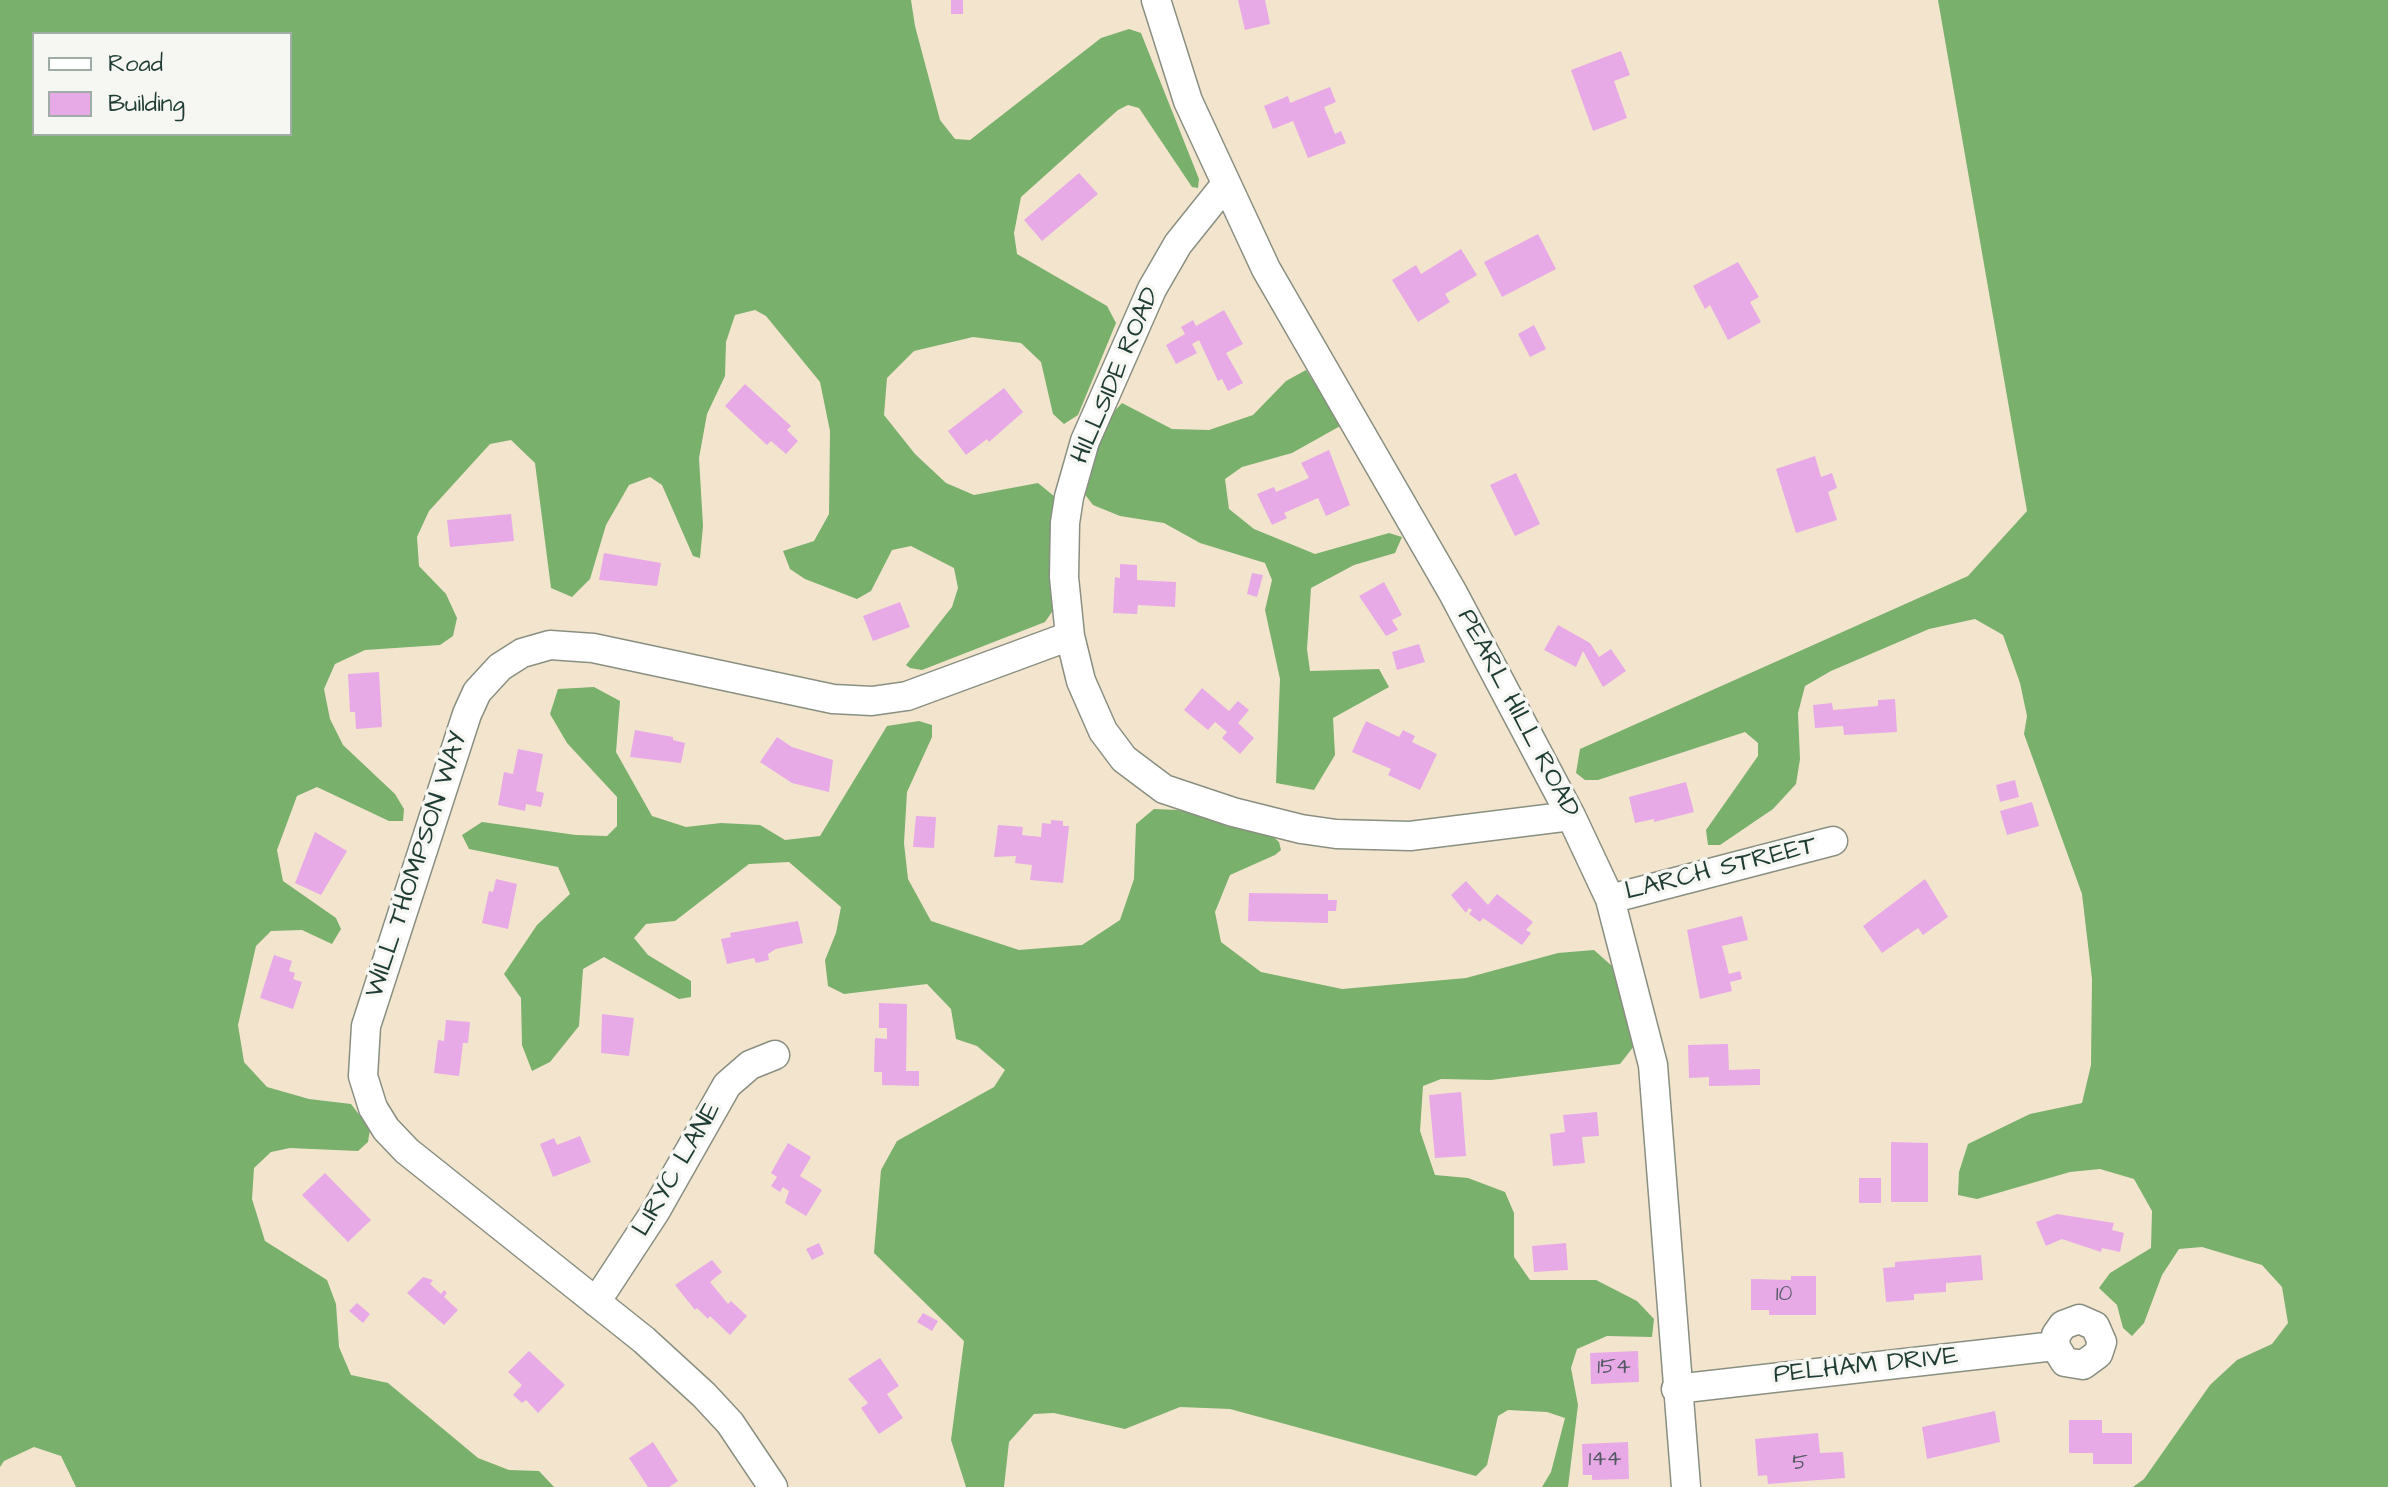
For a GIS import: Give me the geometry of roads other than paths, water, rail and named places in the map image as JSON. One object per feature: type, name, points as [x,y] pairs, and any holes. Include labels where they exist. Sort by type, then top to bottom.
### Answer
[{"type":"street","name":"PEARL HILL ROAD","points":[[1156,0],[1188,101],[1266,269],[1387,474],[1571,816],[1610,899],[1653,1065],[1673,1287],[1676,1389],[1686,1487]]},
{"type":"street","name":"HILLSIDE ROAD","points":[[1226,184],[1163,268],[1130,334],[1085,441],[1065,523],[1064,577],[1070,636],[1088,699],[1114,746],[1149,780],[1197,802],[1301,829],[1362,836],[1452,833],[1571,816]]},
{"type":"street","name":"WILL THOMPSON WAY","points":[[773,1487],[730,1423],[704,1395],[596,1302],[407,1151],[386,1129],[373,1108],[363,1076],[366,1026],[477,692],[510,659],[533,649],[565,645],[833,699],[889,700],[1070,636]]},
{"type":"street","name":"LARCH STREET","points":[[1610,899],[1833,841]]},
{"type":"street","name":"LIRYC LANE","points":[[596,1302],[655,1212],[727,1085],[750,1065],[775,1055]]},
{"type":"street","name":"PELHAM DRIVE","points":[[1676,1389],[2055,1346]]}]
